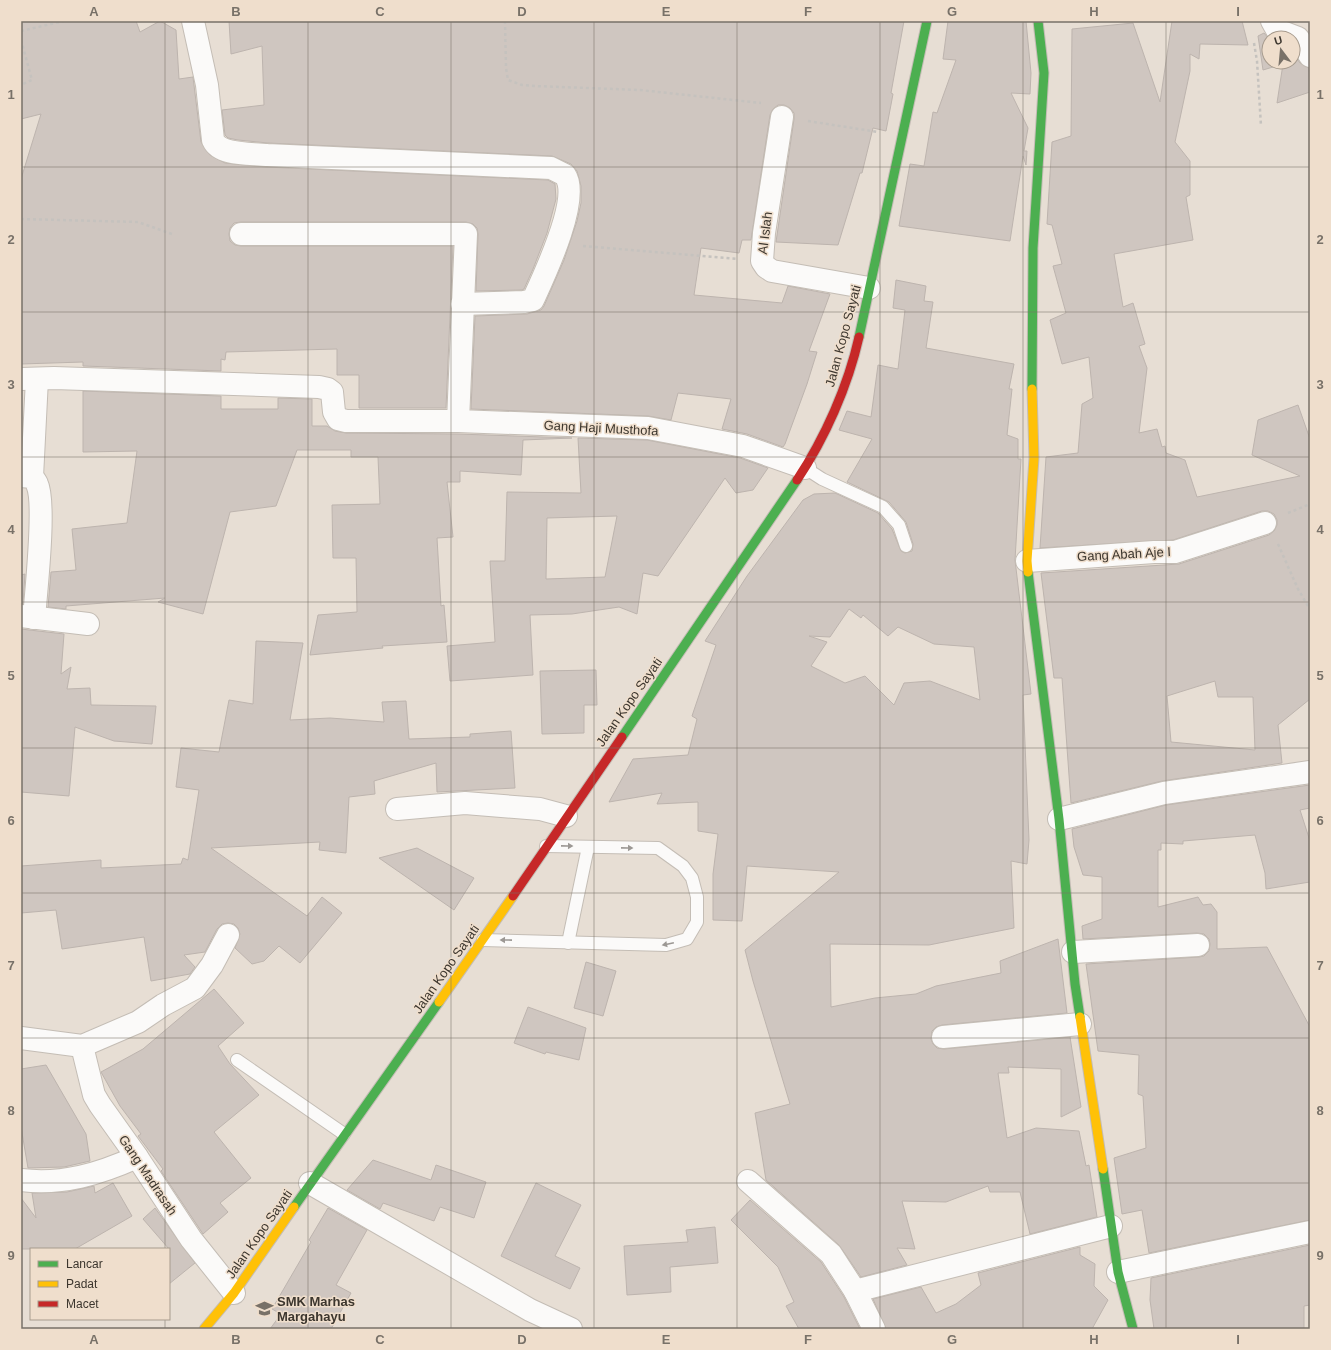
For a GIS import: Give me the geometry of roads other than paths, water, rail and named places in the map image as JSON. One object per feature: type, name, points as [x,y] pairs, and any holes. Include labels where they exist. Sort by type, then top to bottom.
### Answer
[{"type":"main road","name":"Jalan Kopo Sayati","points":[[204,1329],[234,1293],[344,1134],[483,940],[566,816],[805,468],[830,423],[846,385],[856,349],[927,21]]},
{"type":"main road","points":[[1038,21],[1044,74],[1033,248],[1032,404],[1034,458],[1027,560],[1059,819],[1080,1024],[1118,1272],[1133,1329]]},
{"type":"street","points":[[193,21],[206,80],[213,140],[216,146],[225,150],[267,155],[551,168],[565,175],[568,183],[569,194],[558,244],[532,301],[462,304]]},
{"type":"street","points":[[1272,21],[1277,30],[1298,38],[1310,56]]},
{"type":"street","name":"Al Islah","points":[[782,117],[764,233],[762,261],[766,267],[772,270],[869,288]]},
{"type":"street","points":[[241,234],[466,234],[462,304],[461,421]]},
{"type":"street","points":[[29,379],[26,476],[38,488],[40,524],[28,617],[88,624]]},
{"type":"street","name":"Gang Haji Musthofa","points":[[29,379],[319,387],[328,389],[332,392],[334,412],[338,420],[461,421],[648,428],[743,446],[805,468]]},
{"type":"street","name":"Gang Abah Aje I","points":[[1027,560],[1175,552],[1265,523]]},
{"type":"street","points":[[1059,819],[1164,793],[1310,772]]},
{"type":"street","points":[[397,808],[464,803],[540,809],[566,816]]},
{"type":"street","points":[[21,1038],[82,1046],[138,1022],[163,1005],[195,988],[212,965],[228,935]]},
{"type":"street","points":[[1073,952],[1198,945]]},
{"type":"street","points":[[943,1037],[1080,1024]]},
{"type":"street","name":"Gang Madrasah","points":[[82,1046],[94,1095],[105,1114],[137,1156],[191,1239],[234,1293]]},
{"type":"street","points":[[21,1180],[38,1182],[62,1181],[107,1170],[137,1156]]},
{"type":"street","points":[[748,1181],[831,1254],[855,1291],[874,1329]]},
{"type":"street","points":[[310,1183],[530,1310],[571,1329]]},
{"type":"street","points":[[855,1291],[1111,1226]]},
{"type":"street","points":[[1118,1272],[1310,1232]]},
{"type":"lane","points":[[805,468],[822,479],[883,507],[899,525],[906,546]]},
{"type":"lane","points":[[483,940],[666,946],[687,939],[697,922],[697,897],[692,878],[683,866],[658,848],[546,846]]},
{"type":"lane","points":[[568,943],[588,847]]},
{"type":"lane","points":[[237,1060],[344,1134]]},
{"type":"place","name":"SMK Marhas Margahayu","points":[[264,1308]]}]
